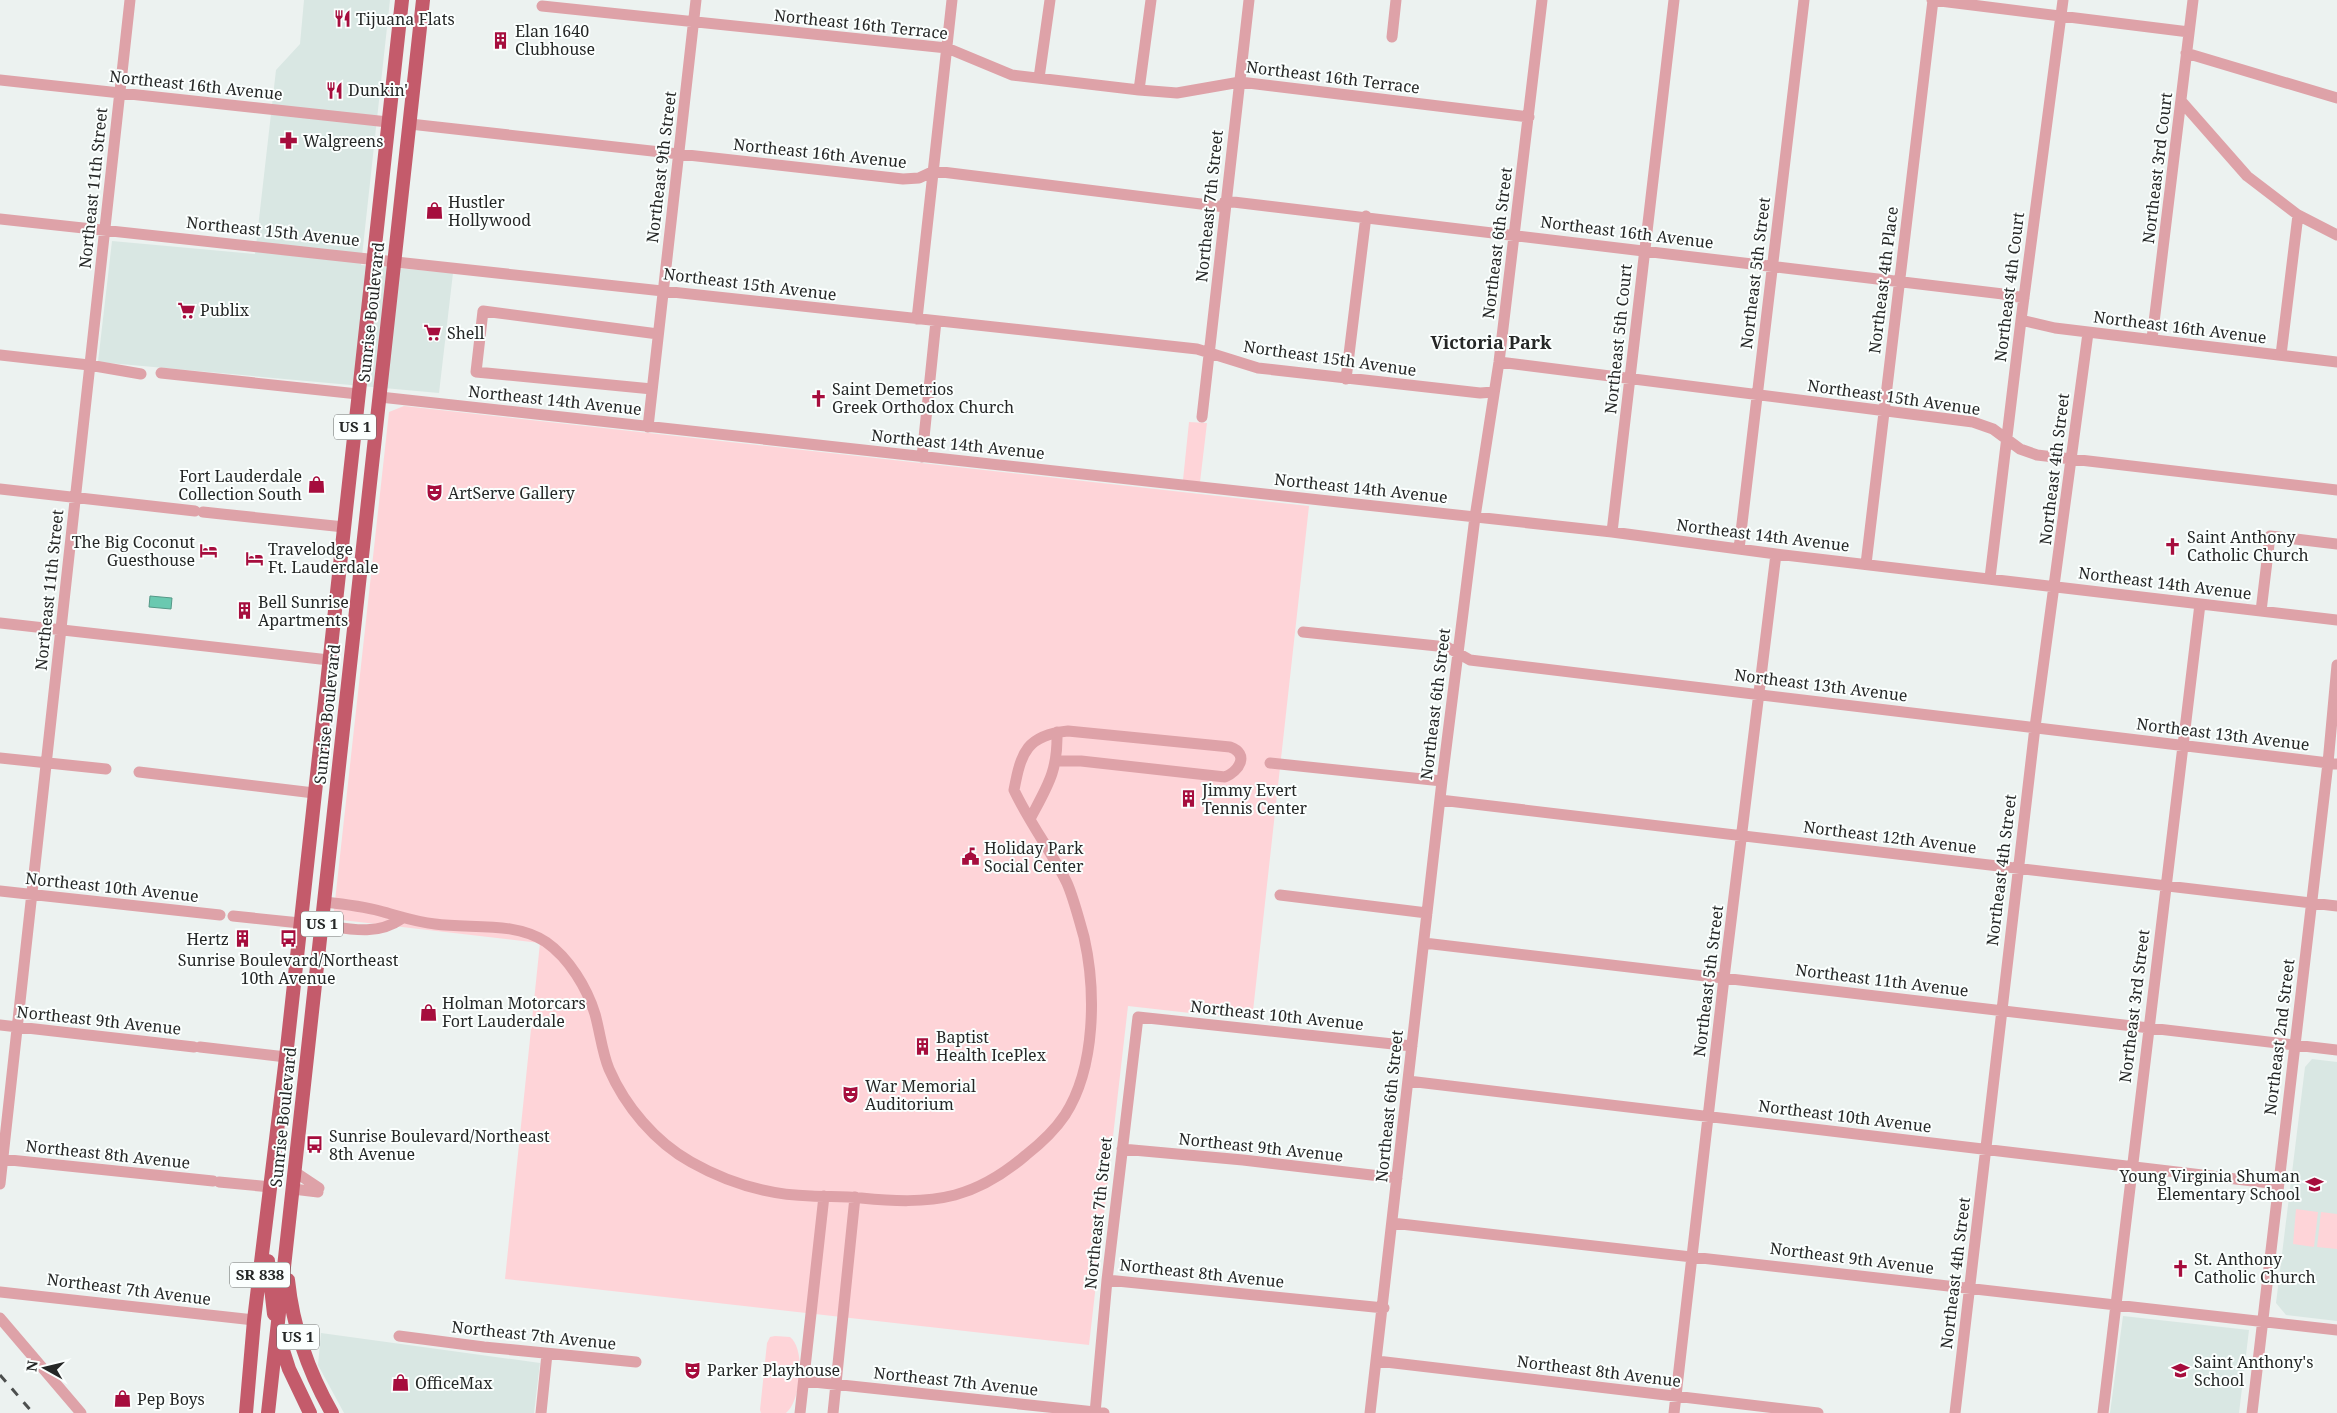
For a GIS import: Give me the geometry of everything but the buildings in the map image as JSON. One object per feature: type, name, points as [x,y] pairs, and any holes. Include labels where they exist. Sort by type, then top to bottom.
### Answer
[{"type":"main road","name":"Sunrise Boulevard","points":[[266,1230],[402,0]]},
{"type":"main road","name":"Sunrise Boulevard","points":[[286,1254],[423,0]]},
{"type":"main road","points":[[329,660],[341,675],[347,696]]},
{"type":"main road","points":[[304,890],[309,907],[322,925]]},
{"type":"main road","points":[[289,1026],[298,1046],[308,1058]]},
{"type":"main road","points":[[266,1230],[270,1284],[277,1330]]},
{"type":"main road","name":"SR 838","points":[[246,1413],[254,1320],[266,1230]]},
{"type":"main road","name":"SR 838","points":[[268,1413],[286,1254]]},
{"type":"main road","name":"US 1","points":[[286,1254],[292,1309],[298,1335],[307,1362],[332,1413]]},
{"type":"main road","name":"US 1","points":[[277,1330],[289,1369],[310,1413]]},
{"type":"street","name":"Northeast 11th Street","points":[[0,1184],[1,1159],[62,630],[130,0]]},
{"type":"street","name":"Northeast 9th Street","points":[[648,427],[696,0]]},
{"type":"street","points":[[917,318],[952,0]]},
{"type":"street","points":[[1039,78],[1050,0]]},
{"type":"street","points":[[1139,90],[1151,0]]},
{"type":"street","name":"Northeast 7th Street","points":[[1202,417],[1249,0]]},
{"type":"street","points":[[1392,37],[1396,0]]},
{"type":"street","name":"Northeast 6th Street","points":[[1370,1413],[1384,1308],[1442,781],[1476,517],[1499,362],[1542,0]]},
{"type":"street","name":"Northeast 5th Court","points":[[1612,532],[1674,0]]},
{"type":"street","name":"Northeast 5th Street","points":[[1739,549],[1804,0]]},
{"type":"street","points":[[1933,0],[2189,32]]},
{"type":"street","name":"Northeast 4th Place","points":[[1866,564],[1933,0]]},
{"type":"street","name":"Northeast 4th Court","points":[[1990,578],[2021,320],[2063,0]]},
{"type":"street","name":"Northeast 3rd Court","points":[[2152,339],[2193,0]]},
{"type":"street","name":"Northeast 16th Terrace","points":[[542,6],[947,48],[1012,74],[1139,90],[1177,93],[1240,82],[1529,117]]},
{"type":"street","points":[[2186,53],[2337,98]]},
{"type":"street","name":"Northeast 16th Avenue","points":[[0,80],[388,122]]},
{"type":"street","points":[[2181,101],[2247,176],[2298,215],[2337,235]]},
{"type":"street","name":"Northeast 16th Avenue","points":[[410,124],[903,179],[919,178],[934,171],[1225,204],[1366,216],[2024,298]]},
{"type":"street","points":[[2280,355],[2298,215]]},
{"type":"street","points":[[1346,379],[1366,216]]},
{"type":"street","name":"Northeast 15th Avenue","points":[[0,219],[373,258],[1197,349],[1258,368],[1480,393],[1494,392]]},
{"type":"street","points":[[652,389],[476,372],[483,311],[658,334]]},
{"type":"street","name":"Northeast 16th Avenue","points":[[2021,320],[2055,328],[2337,362]]},
{"type":"street","points":[[922,457],[936,321]]},
{"type":"street","name":"Northeast 4th Street","points":[[1955,1413],[2035,727],[2088,332]]},
{"type":"street","points":[[0,355],[90,365],[141,374]]},
{"type":"street","name":"Northeast 15th Avenue","points":[[1499,362],[1973,422],[1993,429],[2020,449],[2037,455],[2337,490]]},
{"type":"street","points":[[161,373],[358,394]]},
{"type":"street","name":"Northeast 14th Avenue","points":[[380,397],[922,457],[1192,484],[1612,532],[1776,554],[2337,620]]},
{"type":"street","points":[[0,489],[344,527]]},
{"type":"street","points":[[2261,611],[2270,536],[2337,544]]},
{"type":"street","name":"Northeast 5th Street","points":[[1674,1413],[1724,978],[1776,554]]},
{"type":"street","name":"Northeast 3rd Street","points":[[2103,1413],[2200,604]]},
{"type":"street","points":[[0,623],[329,660]]},
{"type":"street","name":"Northeast 13th Avenue","points":[[1304,632],[1447,647],[1470,660],[2333,763]]},
{"type":"street","name":"Northeast 2nd Street","points":[[2252,1413],[2311,903],[2333,763],[2337,665]]},
{"type":"street","points":[[324,902],[371,909],[401,919],[438,925],[511,930],[527,934],[545,942],[570,965],[594,1010],[608,1068],[628,1104],[662,1141],[688,1161],[727,1180],[759,1190],[889,1200],[925,1200],[975,1188],[1009,1170],[1041,1142],[1065,1114],[1080,1081],[1088,1046],[1091,1011],[1090,974],[1083,936],[1068,886],[1016,795],[1017,770],[1027,748],[1043,735],[1068,731],[1230,747],[1236,749],[1241,756],[1236,773],[1225,777],[1081,760],[1056,761]]},
{"type":"street","points":[[1030,819],[1056,761],[1057,732]]},
{"type":"street","points":[[0,758],[106,769]]},
{"type":"street","points":[[1270,763],[1442,781]]},
{"type":"street","points":[[139,772],[314,793]]},
{"type":"street","points":[[1016,795],[1040,800]]},
{"type":"street","name":"Northeast 12th Avenue","points":[[1440,800],[2165,888],[2337,906]]},
{"type":"street","name":"Northeast 10th Avenue","points":[[0,891],[220,915]]},
{"type":"street","points":[[1280,895],[1427,913]]},
{"type":"street","points":[[233,916],[300,923]]},
{"type":"street","points":[[322,925],[368,931],[391,926],[401,919]]},
{"type":"street","name":"Northeast 11th Avenue","points":[[1424,943],[2337,1050]]},
{"type":"street","name":"Northeast 7th Street","points":[[1098,1413],[1107,1280],[1138,1017]]},
{"type":"street","name":"Northeast 10th Avenue","points":[[1138,1017],[1412,1046]]},
{"type":"street","name":"Northeast 9th Avenue","points":[[0,1025],[286,1057]]},
{"type":"street","name":"Northeast 10th Avenue","points":[[1408,1082],[2278,1184]]},
{"type":"street","name":"Northeast 9th Avenue","points":[[1122,1149],[1243,1160],[1397,1178]]},
{"type":"street","name":"Northeast 8th Avenue","points":[[1,1159],[271,1188]]},
{"type":"street","points":[[293,1189],[318,1190],[295,1172]]},
{"type":"street","points":[[800,1413],[824,1196]]},
{"type":"street","points":[[833,1413],[855,1197]]},
{"type":"street","name":"Northeast 9th Avenue","points":[[1392,1223],[2263,1320],[2337,1330]]},
{"type":"street","name":"Northeast 8th Avenue","points":[[1107,1280],[1384,1308]]},
{"type":"street","name":"Northeast 7th Avenue","points":[[0,1292],[254,1320]]},
{"type":"street","points":[[0,1318],[81,1413]]},
{"type":"street","name":"Northeast 7th Avenue","points":[[399,1336],[547,1354],[636,1362]]},
{"type":"street","points":[[540,1413],[547,1354]]},
{"type":"street","name":"Northeast 8th Avenue","points":[[1377,1361],[1818,1413]]},
{"type":"street","name":"Northeast 7th Avenue","points":[[804,1381],[1098,1413]]},
{"type":"shaded area","points":[[304,0],[390,0],[361,265],[453,273],[439,393],[98,362],[112,241],[255,254],[276,70],[300,44]]},
{"type":"shaded area","points":[[404,406],[1309,506],[1252,1020],[1128,1006],[1089,1345],[505,1279],[540,943],[333,919],[389,412]]},
{"type":"shaded area","points":[[1189,422],[1207,423],[1200,482],[1183,480]]},
{"type":"shaded area","points":[[150,596],[172,598],[171,609],[149,607]]},
{"type":"shaded area","name":"Young Virginia Shuman Elementary School","points":[[2312,1059],[2337,1062],[2337,1321],[2286,1315],[2276,1303],[2305,1067]]},
{"type":"shaded area","points":[[2296,1209],[2318,1212],[2314,1247],[2293,1244]]},
{"type":"shaded area","points":[[2321,1212],[2337,1214],[2337,1249],[2317,1247]]},
{"type":"shaded area","name":"Saint Anthony's School","points":[[2123,1316],[2249,1330],[2239,1413],[2110,1413]]},
{"type":"shaded area","points":[[321,1333],[540,1363],[534,1413],[344,1413],[318,1365]]},
{"type":"shaded area","points":[[770,1337],[790,1337],[795,1343],[800,1363],[798,1387],[791,1407],[786,1413],[761,1413],[767,1343]]},
{"type":"railway","points":[[0,1375],[33,1413]]},
{"type":"place","name":"Tijuana Flats","points":[[342,19]]},
{"type":"place","name":"Elan 1640 Clubhouse","points":[[501,40]]},
{"type":"place","name":"Dunkin'","points":[[334,90]]},
{"type":"place","name":"Walgreens","points":[[289,141]]},
{"type":"place","name":"Hustler Hollywood","points":[[434,211]]},
{"type":"place","name":"Publix","points":[[186,310]]},
{"type":"place","name":"Shell","points":[[433,333]]},
{"type":"place","name":"Saint Demetrios Greek Orthodox Church","points":[[818,398]]},
{"type":"place","name":"Fort Lauderdale Collection South","points":[[316,485]]},
{"type":"place","name":"ArtServe Gallery","points":[[434,493]]},
{"type":"place","name":"Saint Anthony Catholic Church","points":[[2173,546]]},
{"type":"place","name":"The Big Coconut Guesthouse","points":[[209,551]]},
{"type":"place","name":"Travelodge Ft. Lauderdale","points":[[254,558]]},
{"type":"place","name":"Bell Sunrise Apartments","points":[[244,611]]},
{"type":"place","name":"Jimmy Evert Tennis Center","points":[[1188,799]]},
{"type":"place","name":"Holiday Park Social Center","points":[[970,857]]},
{"type":"place","name":"Sunrise Boulevard/Northeast 10th Avenue","points":[[288,938]]},
{"type":"place","name":"Hertz","points":[[243,939]]},
{"type":"place","name":"Holman Motorcars Fort Lauderdale","points":[[428,1012]]},
{"type":"place","name":"Baptist Health IcePlex","points":[[922,1046]]},
{"type":"place","name":"War Memorial Auditorium","points":[[851,1095]]},
{"type":"place","name":"Sunrise Boulevard/Northeast 8th Avenue","points":[[315,1145]]},
{"type":"place","name":"Young Virginia Shuman Elementary School","points":[[2314,1185]]},
{"type":"place","name":"St. Anthony Catholic Church","points":[[2180,1268]]},
{"type":"place","name":"Parker Playhouse","points":[[693,1370]]},
{"type":"place","name":"Saint Anthony's School","points":[[2180,1371]]},
{"type":"place","name":"OfficeMax","points":[[401,1383]]},
{"type":"place","name":"Pep Boys","points":[[123,1399]]},
{"type":"district","name":"Victoria Park","points":[[1491,343]]}]
